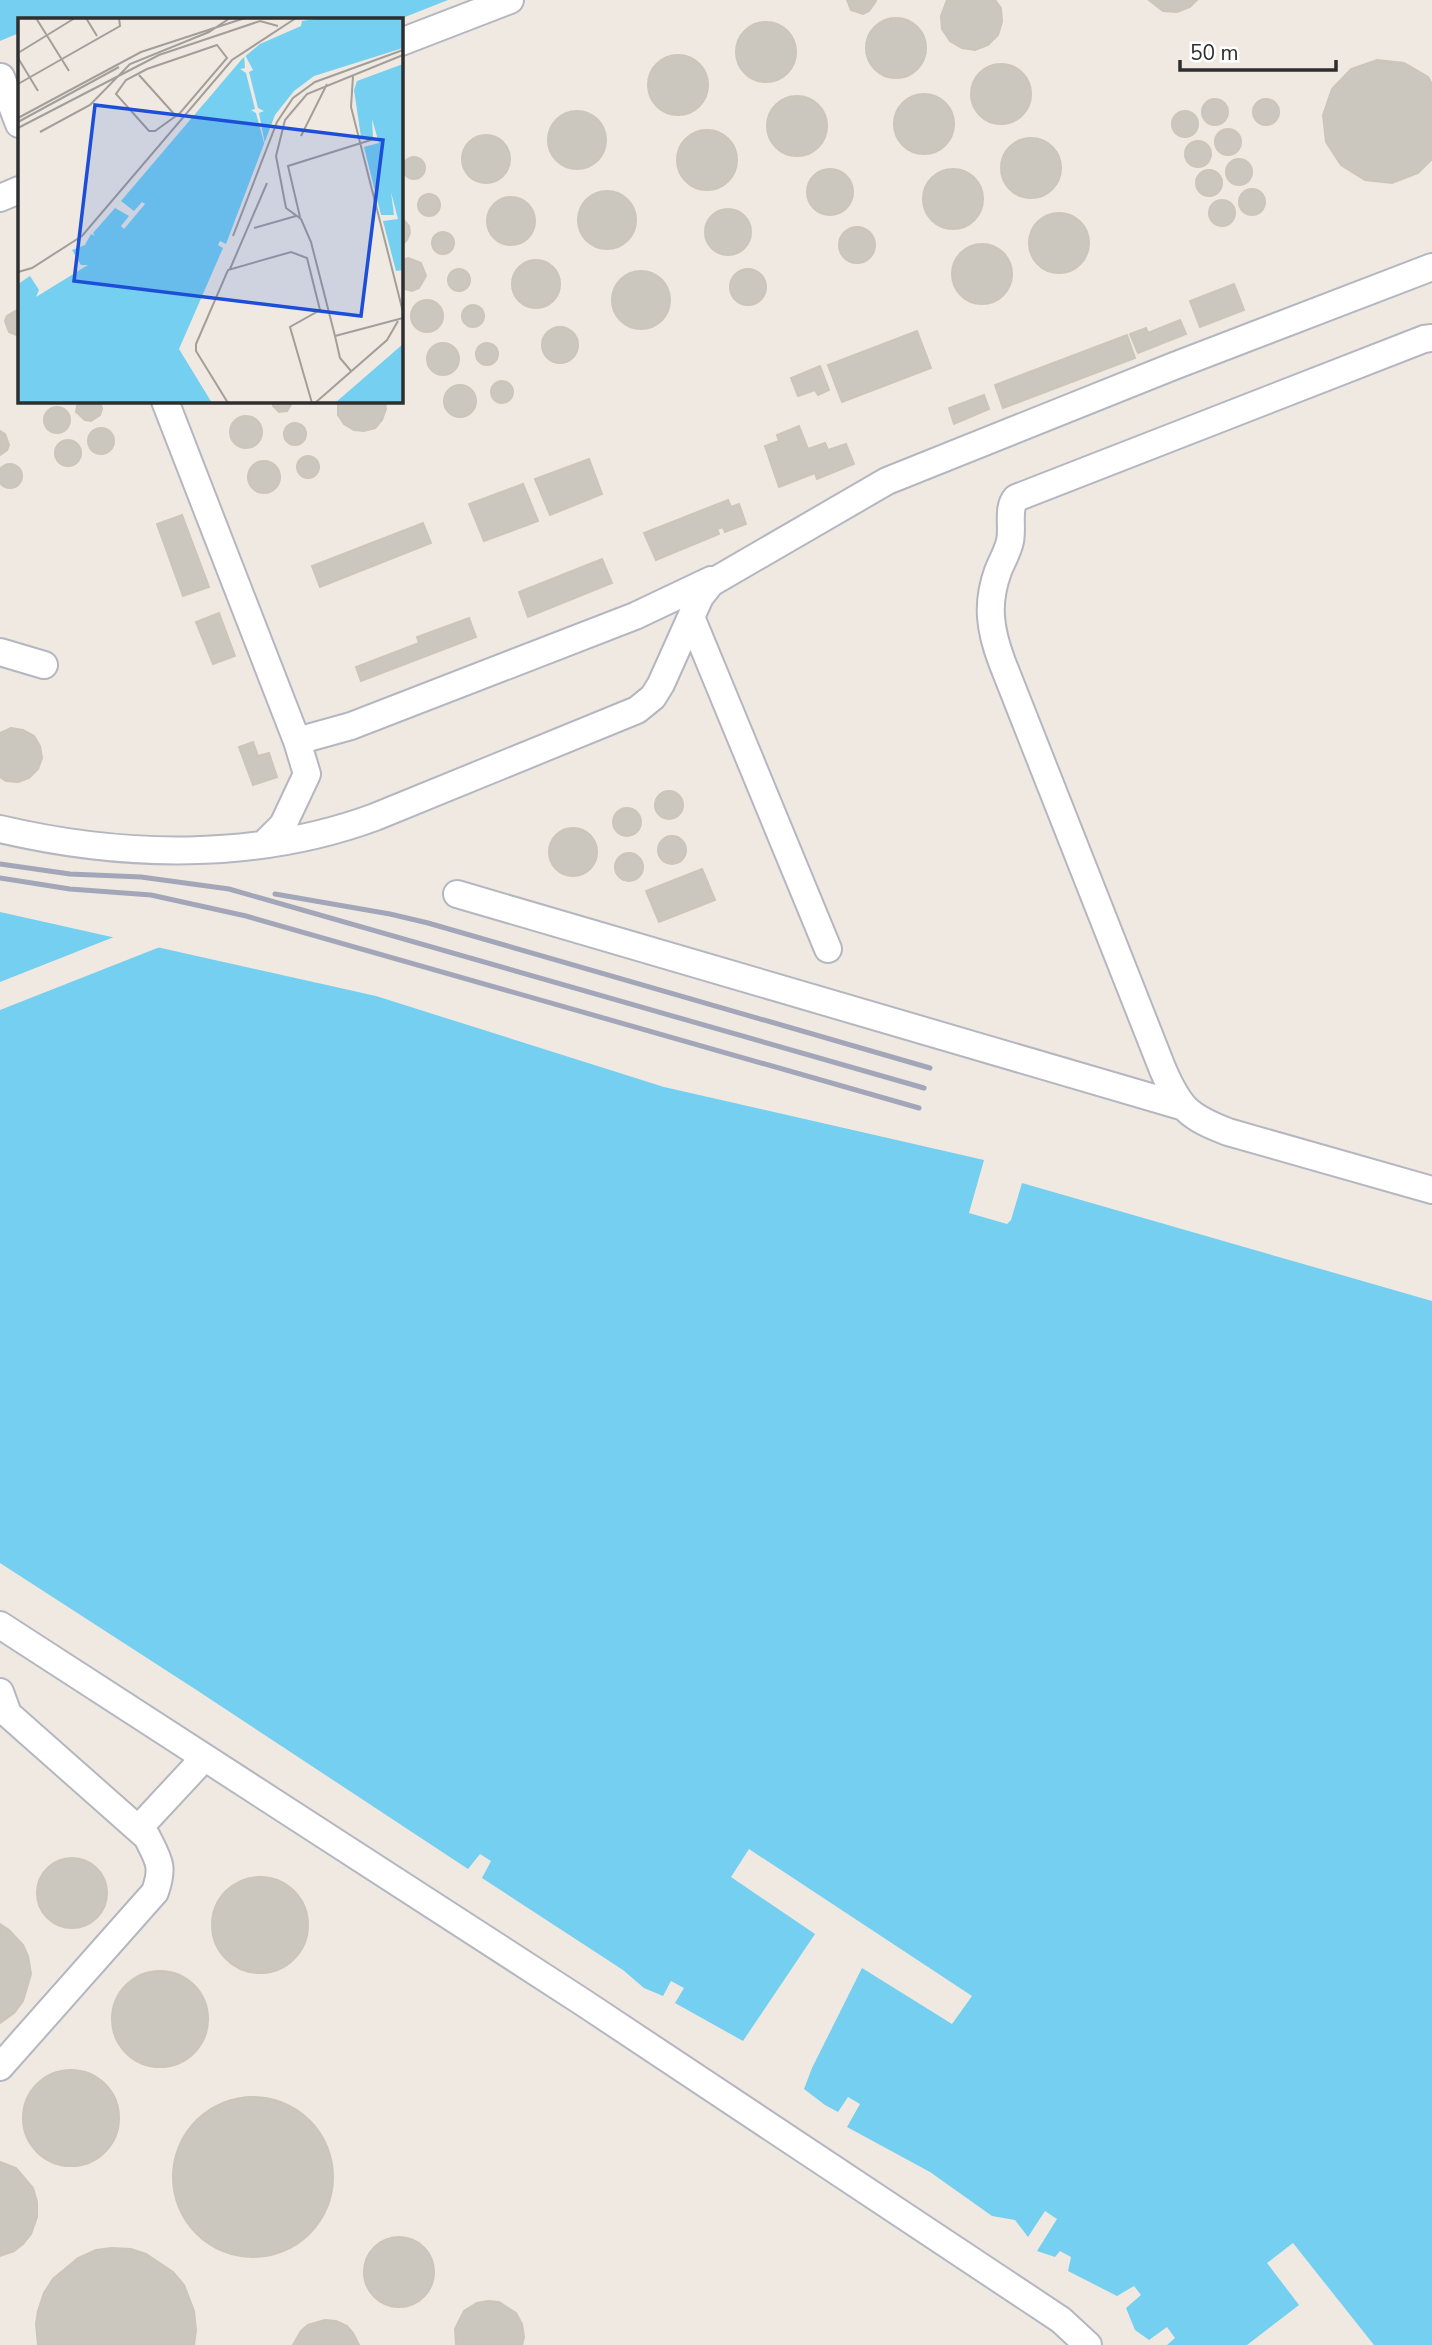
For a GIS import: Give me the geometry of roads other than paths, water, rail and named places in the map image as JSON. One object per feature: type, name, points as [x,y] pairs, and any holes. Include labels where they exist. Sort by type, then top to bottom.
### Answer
[{"type":"lane","points":[[402,42],[510,0]]},
{"type":"lane","points":[[1,78],[18,121]]},
{"type":"lane","points":[[0,198],[18,190]]},
{"type":"lane","points":[[297,741],[351,726],[622,621],[725,573],[887,481],[1174,366],[1432,267]]},
{"type":"lane","points":[[1181,1106],[1163,1070],[991,629],[990,601],[1010,543],[1013,502],[1035,491],[1432,338]]},
{"type":"lane","points":[[165,402],[297,741],[307,774],[283,825],[264,844]]},
{"type":"lane","points":[[0,829],[63,842],[146,851],[264,844],[339,830],[637,710],[653,697],[661,684],[700,597],[711,583],[725,573]]},
{"type":"lane","points":[[691,617],[828,949]]},
{"type":"lane","points":[[0,652],[44,665]]},
{"type":"lane","points":[[457,894],[1181,1106],[1205,1124],[1228,1132],[1432,1190]]},
{"type":"lane","points":[[0,1625],[584,2003],[1061,2320],[1088,2345]]},
{"type":"lane","points":[[0,1697],[8,1714],[146,1837],[158,1859],[161,1875],[155,1892],[0,2067]]},
{"type":"lane","points":[[138,1829],[204,1758]]},
{"type":"water","points":[[0,0],[448,0],[402,18],[18,18],[18,33],[0,41]]},
{"type":"water","points":[[0,912],[376,996],[664,1087],[984,1160],[969,1213],[1007,1224],[1011,1220],[1022,1183],[1432,1301],[1432,2345],[1374,2345],[1293,2243],[1267,2263],[1299,2305],[1247,2345],[1167,2345],[1175,2338],[1167,2327],[1149,2340],[1135,2330],[1126,2308],[1141,2295],[1134,2286],[1117,2296],[1068,2271],[1071,2257],[1060,2251],[1055,2257],[1037,2251],[1057,2219],[1045,2211],[1028,2237],[1015,2220],[992,2216],[930,2172],[847,2127],[860,2104],[848,2097],[838,2112],[804,2089],[862,1968],[952,2024],[972,1996],[749,1849],[731,1877],[815,1934],[743,2041],[675,2003],[684,1988],[671,1981],[663,1996],[644,1988],[623,1970],[482,1878],[491,1861],[480,1854],[468,1869],[0,1563]]},
{"type":"railway","points":[[0,864],[70,874],[141,877],[229,889],[924,1088]]},
{"type":"railway","points":[[0,878],[70,889],[151,895],[246,916],[919,1108]]},
{"type":"railway","points":[[275,894],[428,923],[930,1068]]}]
